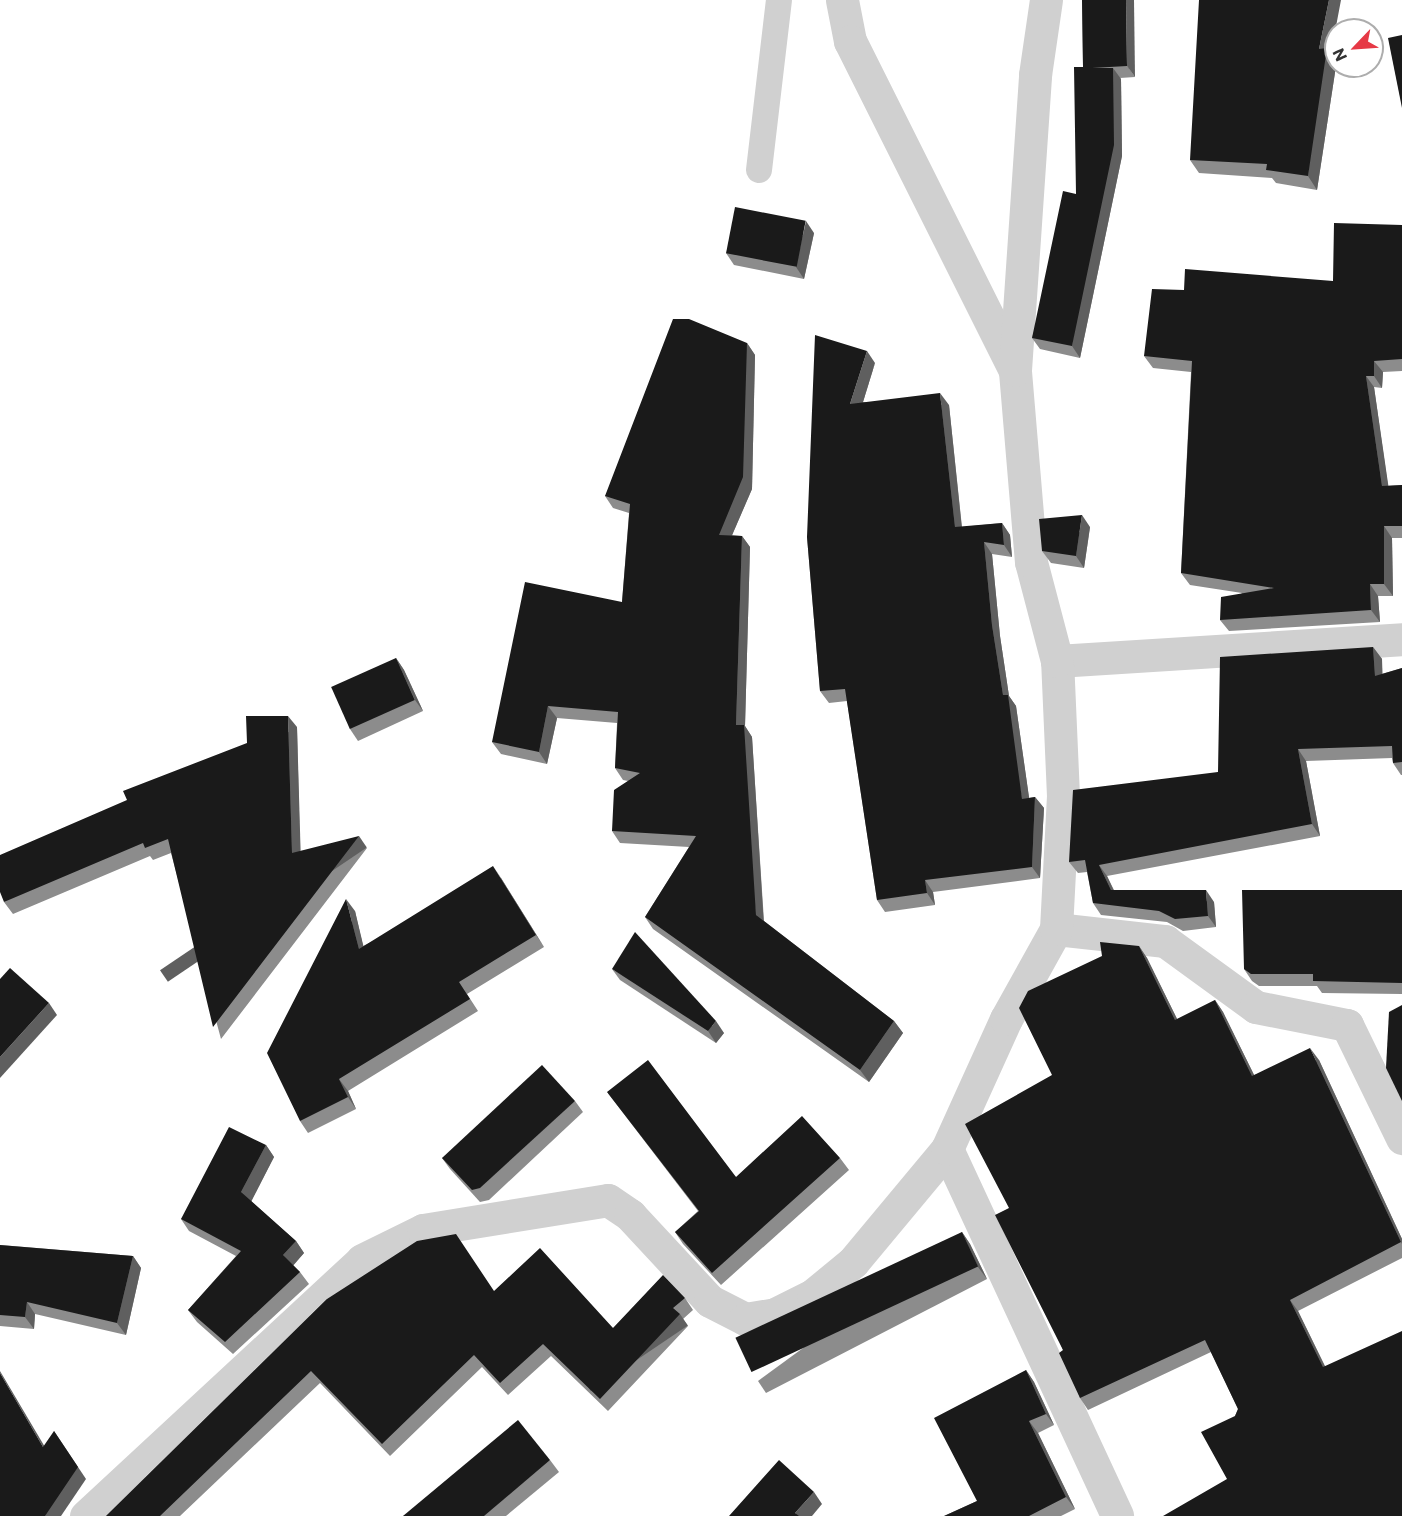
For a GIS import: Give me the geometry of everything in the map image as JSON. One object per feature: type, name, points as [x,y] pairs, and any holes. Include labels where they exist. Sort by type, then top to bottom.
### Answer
[{"type":"street","points":[[842,0],[850,41],[1015,370]]},
{"type":"street","points":[[86,1516],[362,1260],[423,1230],[608,1200],[630,1215],[710,1301],[745,1319],[775,1314],[813,1295],[853,1262],[947,1149],[1006,1019],[1056,929],[1063,796],[1057,662],[1031,562],[1015,370],[1035,75],[1046,0]]},
{"type":"street","points":[[1057,662],[1402,639]]},
{"type":"street","points":[[1056,929],[1165,940],[1256,1007],[1347,1026],[1402,1138]]},
{"type":"street","points":[[947,1149],[1117,1516]]},
{"type":"lane","points":[[759,170],[779,0]]},
{"type":"building","points":[[1082,0],[1126,0],[1127,66],[1092,68],[1113,68],[1114,145],[1072,346],[1032,338],[1063,191],[1076,194],[1074,67],[1083,67]]},
{"type":"building","points":[[1199,0],[1329,0],[1319,49],[1324,48],[1324,68],[1308,176],[1266,170],[1267,164],[1190,160]]},
{"type":"building","points":[[1402,35],[1402,108],[1388,38]]},
{"type":"building","points":[[735,207],[806,221],[797,267],[726,253]]},
{"type":"building","points":[[1334,223],[1402,225],[1402,359],[1374,361],[1374,376],[1366,376],[1382,486],[1402,485],[1402,526],[1384,526],[1384,584],[1370,584],[1371,610],[1220,620],[1221,597],[1274,588],[1181,573],[1192,361],[1144,356],[1152,289],[1184,290],[1185,269],[1333,281]]},
{"type":"building","points":[[673,319],[689,319],[747,343],[743,477],[719,535],[742,536],[736,725],[744,725],[756,915],[894,1021],[860,1070],[645,917],[696,836],[612,831],[614,790],[640,773],[615,768],[618,712],[548,706],[539,752],[492,742],[525,582],[622,602],[630,504],[605,496]]},
{"type":"building","points":[[815,335],[867,351],[850,404],[940,393],[955,527],[1002,523],[1004,545],[984,542],[992,625],[1003,695],[1008,695],[1022,799],[1035,797],[1032,867],[925,880],[927,893],[877,900],[845,689],[820,691],[807,537]]},
{"type":"building","points":[[1082,515],[1076,556],[1042,551],[1039,519]]},
{"type":"building","points":[[1373,647],[1375,676],[1402,668],[1402,762],[1393,763],[1392,746],[1298,749],[1312,824],[1099,865],[1111,890],[1206,890],[1208,916],[1175,919],[1159,911],[1093,903],[1085,860],[1069,862],[1073,790],[1218,772],[1220,657]]},
{"type":"building","points":[[396,658],[415,700],[350,729],[331,687]]},
{"type":"building","points":[[246,716],[288,716],[292,853],[359,836],[213,1027],[168,839],[145,848],[143,843],[4,902],[0,892],[0,855],[127,800],[123,791],[247,743]]},
{"type":"building","points":[[493,866],[536,935],[459,982],[470,999],[339,1079],[348,1097],[300,1121],[267,1053],[346,899],[359,949]]},
{"type":"building","points":[[1242,890],[1402,890],[1402,983],[1313,981],[1313,974],[1251,974],[1244,969]]},
{"type":"building","points":[[635,932],[716,1021],[708,1031],[612,969]]},
{"type":"building","points":[[1100,942],[1139,946],[1175,1020],[1215,1000],[1252,1076],[1310,1048],[1401,1242],[1290,1300],[1323,1367],[1402,1331],[1402,1516],[1163,1516],[1227,1479],[1201,1432],[1235,1416],[1238,1409],[1205,1340],[1080,1398],[1059,1353],[1063,1350],[995,1215],[1009,1208],[965,1124],[1052,1075],[1019,1008],[1028,991],[1102,956]]},
{"type":"building","points":[[10,968],[49,1003],[0,1057],[0,979]]},
{"type":"building","points":[[1402,1005],[1402,1101],[1386,1068],[1389,1012]]},
{"type":"building","points":[[648,1060],[736,1177],[802,1116],[840,1158],[712,1273],[675,1232],[699,1211],[607,1092]]},
{"type":"building","points":[[542,1065],[575,1101],[480,1188],[472,1190],[442,1158]]},
{"type":"building","points":[[229,1127],[266,1145],[241,1192],[296,1241],[283,1255],[300,1272],[225,1342],[188,1310],[241,1251],[181,1219]]},
{"type":"building","points":[[962,1232],[978,1266],[751,1372],[735,1338]]},
{"type":"building","points":[[456,1234],[494,1291],[540,1248],[613,1328],[663,1275],[685,1298],[673,1308],[680,1314],[600,1399],[543,1344],[500,1383],[474,1355],[382,1444],[311,1371],[160,1516],[106,1516],[327,1299],[417,1241]]},
{"type":"building","points":[[0,1245],[133,1256],[117,1323],[27,1302],[25,1317],[0,1315]]},
{"type":"building","points":[[1026,1370],[1046,1414],[1029,1421],[1066,1497],[1029,1516],[944,1516],[977,1501],[934,1418]]},
{"type":"building","points":[[0,1373],[43,1447],[54,1431],[78,1467],[45,1516],[0,1516]]},
{"type":"building","points":[[518,1420],[550,1460],[484,1516],[403,1516]]},
{"type":"building","points":[[779,1460],[814,1492],[795,1513],[799,1516],[729,1516]]}]
